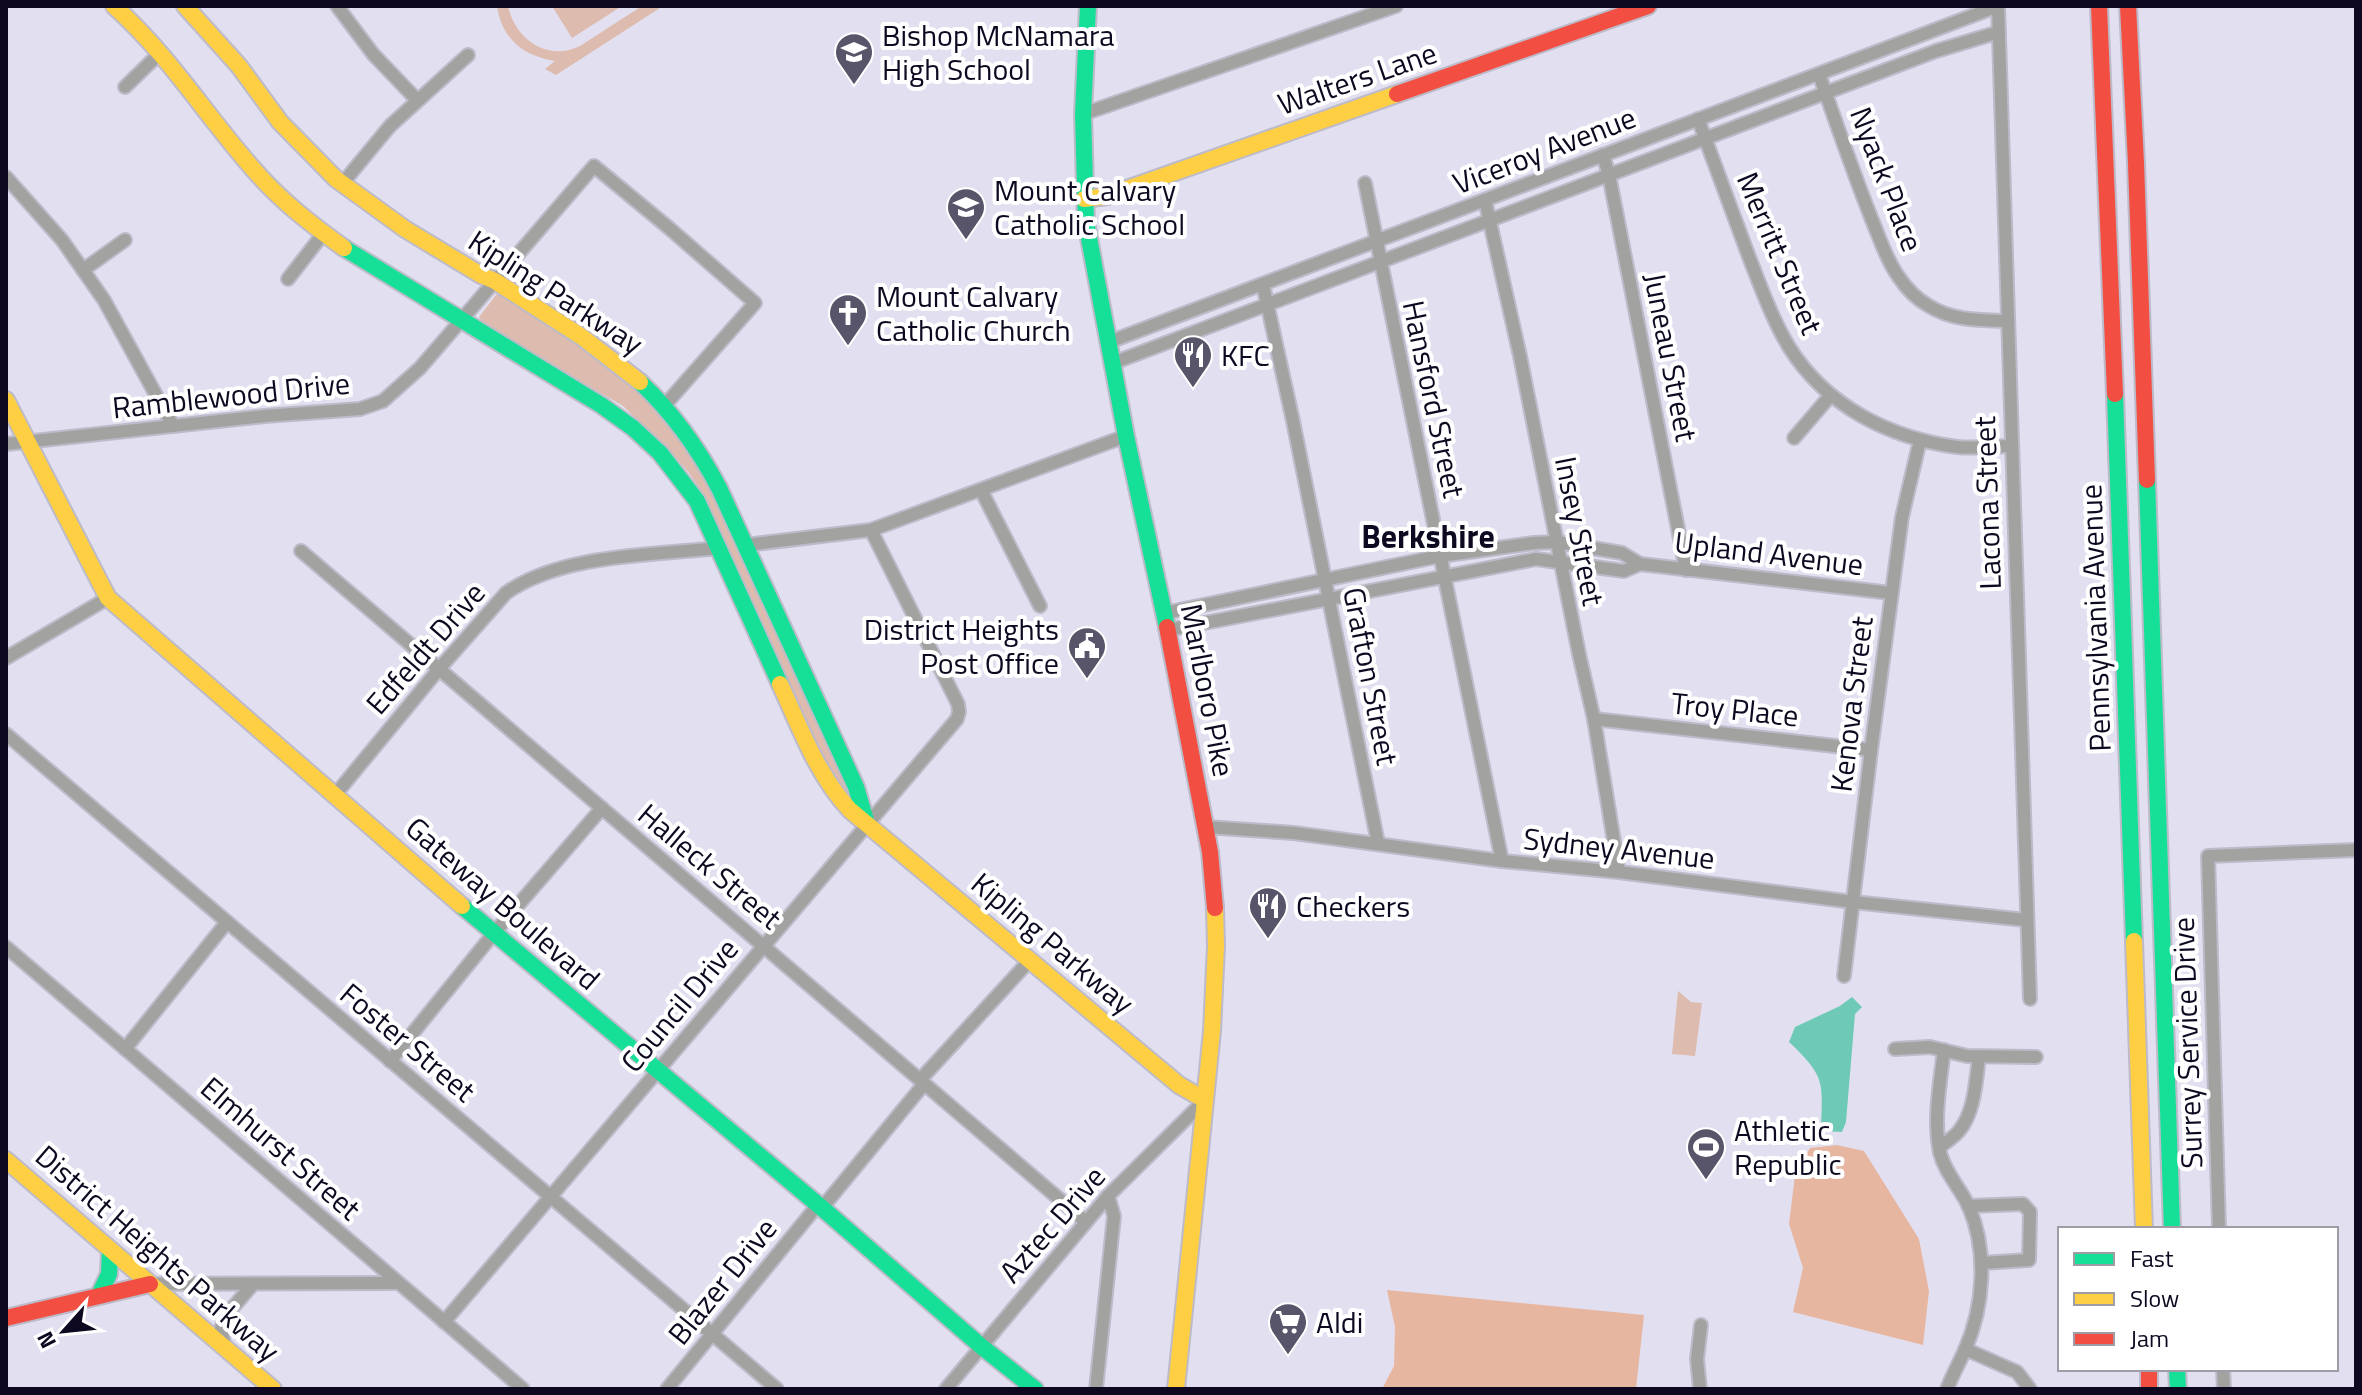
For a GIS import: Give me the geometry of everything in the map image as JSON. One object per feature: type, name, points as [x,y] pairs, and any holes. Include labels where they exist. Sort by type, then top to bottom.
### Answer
[{"type":"main road","name":"Kipling Parkway","points":[[114,6],[189,84],[235,148],[268,186],[323,234],[349,253],[583,393],[621,417],[646,438],[683,479],[697,501],[824,776],[844,804],[1179,1085],[1205,1100]]},
{"type":"main road","name":"Kipling Parkway","points":[[185,6],[239,66],[280,122],[342,184],[405,229],[593,342],[640,381],[664,406],[702,457],[728,507],[856,787],[867,824]]},
{"type":"main road","name":"Marlboro Pike","points":[[1088,6],[1083,114],[1086,222],[1126,436],[1167,621],[1206,827],[1215,903],[1216,977],[1176,1389]]},
{"type":"main road","name":"Walters Lane","points":[[1084,199],[1107,196],[1648,6]]},
{"type":"main road","name":"Pennsylvania Avenue","points":[[2099,6],[2109,196],[2144,1227]]},
{"type":"main road","name":"Pennsylvania Avenue","points":[[2128,6],[2172,1227]]},
{"type":"main road","name":"Gateway Boulevard","points":[[6,400],[108,598],[494,933],[1035,1389]]},
{"type":"main road","name":"District Heights Parkway","points":[[6,1160],[273,1389]]},
{"type":"main road","points":[[99,1295],[107,1283],[110,1250]]},
{"type":"main road","points":[[6,1318],[150,1284]]},
{"type":"street","points":[[337,6],[373,54],[417,100]]},
{"type":"street","points":[[1083,114],[1396,6]]},
{"type":"street","name":"Lacona Street","points":[[1998,6],[2030,999]]},
{"type":"street","name":"Viceroy Avenue","points":[[1109,342],[1998,6]]},
{"type":"street","name":"Viceroy Avenue","points":[[1113,363],[1936,51],[1999,32]]},
{"type":"street","points":[[125,87],[161,52]]},
{"type":"street","points":[[342,184],[390,126],[468,55]]},
{"type":"street","name":"Nyack Place","points":[[1819,74],[1885,251],[1910,292],[1928,306],[1951,316],[2007,321]]},
{"type":"street","name":"Merritt Street","points":[[1698,119],[1780,330],[1796,357],[1830,396],[1888,429],[1920,440],[1960,447],[2012,446]]},
{"type":"street","name":"Juneau Street","points":[[1603,155],[1686,570]]},
{"type":"street","name":"Ramblewood Drive","points":[[6,444],[265,416],[352,410],[376,405],[401,387],[594,166],[755,303],[664,406]]},
{"type":"street","points":[[6,177],[38,211],[83,270],[125,336],[173,426]]},
{"type":"street","name":"Hansford Street","points":[[1365,183],[1502,861]]},
{"type":"street","name":"Insey Street","points":[[1485,200],[1594,719],[1619,872]]},
{"type":"street","points":[[288,279],[323,234]]},
{"type":"street","points":[[83,270],[125,240]]},
{"type":"street","name":"Grafton Street","points":[[1263,285],[1378,843]]},
{"type":"street","points":[[1794,438],[1830,396]]},
{"type":"street","points":[[746,545],[871,530],[1126,436]]},
{"type":"street","name":"Kenova Street","points":[[1844,976],[1891,593],[1905,503],[1920,440]]},
{"type":"street","points":[[981,490],[1040,606]]},
{"type":"street","name":"Council Drive","points":[[444,1322],[955,721],[958,704],[871,530]]},
{"type":"street","name":"Upland Avenue","points":[[1167,621],[1325,580],[1440,556],[1557,542],[1622,553],[1640,564],[1891,593]]},
{"type":"street","name":"Edfeldt Drive","points":[[335,795],[506,593],[552,570],[582,562],[719,548]]},
{"type":"street","name":"Halleck Street","points":[[301,551],[1085,1221]]},
{"type":"street","name":"Upland Avenue","points":[[1167,621],[1329,598],[1536,559],[1624,571],[1640,564]]},
{"type":"street","points":[[6,658],[108,598]]},
{"type":"street","name":"Troy Place","points":[[1594,719],[1871,750]]},
{"type":"street","name":"Foster Street","points":[[6,734],[777,1389]]},
{"type":"street","points":[[390,1061],[494,933],[602,808]]},
{"type":"street","name":"Sydney Avenue","points":[[1206,827],[1294,833],[1502,861],[2026,920]]},
{"type":"street","name":"Surrey Service Drive","points":[[2219,1227],[2208,856],[2356,850]]},
{"type":"street","points":[[125,1049],[227,922]]},
{"type":"street","name":"Elmhurst Street","points":[[6,947],[523,1389]]},
{"type":"street","name":"Blazer Drive","points":[[667,1389],[922,1082],[1030,960]]},
{"type":"street","points":[[1895,1049],[1923,1047],[1979,1057],[2036,1057]]},
{"type":"street","points":[[1944,1050],[1937,1118],[1940,1147],[1943,1161],[1968,1206],[1982,1263],[1977,1311],[1965,1349],[1947,1389]]},
{"type":"street","points":[[1940,1147],[1959,1131],[1965,1120],[1975,1089],[1979,1057]]},
{"type":"street","name":"Aztec Drive","points":[[946,1389],[1085,1221],[1205,1100]]},
{"type":"street","points":[[1096,1389],[1114,1216],[1108,1196]]},
{"type":"street","points":[[1968,1206],[2023,1204],[2030,1212],[2029,1260],[1982,1263]]},
{"type":"street","points":[[150,1284],[397,1283]]},
{"type":"street","points":[[225,1348],[221,1328],[229,1312],[253,1284]]},
{"type":"street","points":[[1700,1389],[1697,1359],[1701,1325]]},
{"type":"street","points":[[1965,1349],[2017,1372],[2030,1389]]},
{"type":"shaded area","points":[[497,6],[508,6],[518,28],[534,44],[556,51],[580,46],[642,6],[663,6],[556,75],[545,69],[555,61],[533,55],[509,37]]},
{"type":"shaded area","points":[[552,6],[622,6],[572,38]]},
{"type":"shaded area","points":[[503,294],[544,317],[657,403],[703,467],[857,796],[853,801],[831,773],[702,492],[689,473],[623,406],[484,325],[479,317],[496,295]]},
{"type":"shaded area","points":[[1678,991],[1691,1002],[1702,1003],[1695,1056],[1672,1054]]},
{"type":"shaded area","points":[[1852,997],[1862,1007],[1855,1014],[1846,1122],[1842,1132],[1821,1131],[1820,1082],[1810,1064],[1789,1042],[1795,1027]]},
{"type":"shaded area","points":[[1837,1145],[1864,1151],[1919,1239],[1929,1291],[1923,1345],[1793,1312],[1803,1268],[1789,1224],[1795,1175],[1810,1148]]},
{"type":"shaded area","points":[[1387,1290],[1644,1315],[1636,1389],[1382,1389],[1394,1366],[1395,1327]]},
{"type":"traffic: fast","points":[[1088,6],[1083,114],[1086,222],[1126,436],[1167,627]]},
{"type":"traffic: fast","points":[[344,248],[601,405],[660,453],[697,501],[780,684]]},
{"type":"traffic: fast","points":[[640,382],[684,432],[719,488],[856,787],[867,824]]},
{"type":"traffic: fast","points":[[2115,394],[2134,941]]},
{"type":"traffic: fast","points":[[2147,480],[2172,1227]]},
{"type":"traffic: fast","points":[[462,906],[1035,1389]]},
{"type":"traffic: fast","points":[[99,1295],[109,1274],[110,1250]]},
{"type":"traffic: fast","points":[[2177,1371],[2178,1389]]},
{"type":"traffic: slow","points":[[114,6],[153,45],[265,182],[297,212],[344,248]]},
{"type":"traffic: slow","points":[[185,6],[239,66],[280,122],[336,179],[405,229],[495,281],[582,337],[640,382]]},
{"type":"traffic: slow","points":[[1084,199],[1107,196],[1397,94]]},
{"type":"traffic: slow","points":[[6,400],[108,598],[462,906]]},
{"type":"traffic: slow","points":[[780,684],[819,766],[850,810],[1179,1085],[1205,1100]]},
{"type":"traffic: slow","points":[[1176,1389],[1212,1031],[1215,908]]},
{"type":"traffic: slow","points":[[2134,941],[2144,1227]]},
{"type":"traffic: slow","points":[[6,1160],[273,1389]]},
{"type":"traffic: jam","points":[[1397,94],[1648,6]]},
{"type":"traffic: jam","points":[[2099,6],[2115,394]]},
{"type":"traffic: jam","points":[[2128,6],[2147,480]]},
{"type":"traffic: jam","points":[[1167,627],[1210,852],[1215,908]]},
{"type":"traffic: jam","points":[[6,1318],[150,1284]]},
{"type":"traffic: jam","points":[[2149,1371],[2149,1389]]},
{"type":"place","name":"Bishop McNamara High School","points":[[854,86]]},
{"type":"place","name":"Mount Calvary Catholic School","points":[[966,241]]},
{"type":"place","name":"Mount Calvary Catholic Church","points":[[848,347]]},
{"type":"place","name":"KFC","points":[[1193,389]]},
{"type":"place","name":"District Heights Post Office","points":[[1087,680]]},
{"type":"place","name":"Checkers","points":[[1268,940]]},
{"type":"place","name":"Athletic Republic","points":[[1706,1181]]},
{"type":"place","name":"Aldi","points":[[1288,1356]]},
{"type":"district","name":"Berkshire","points":[[1428,536]]}]
